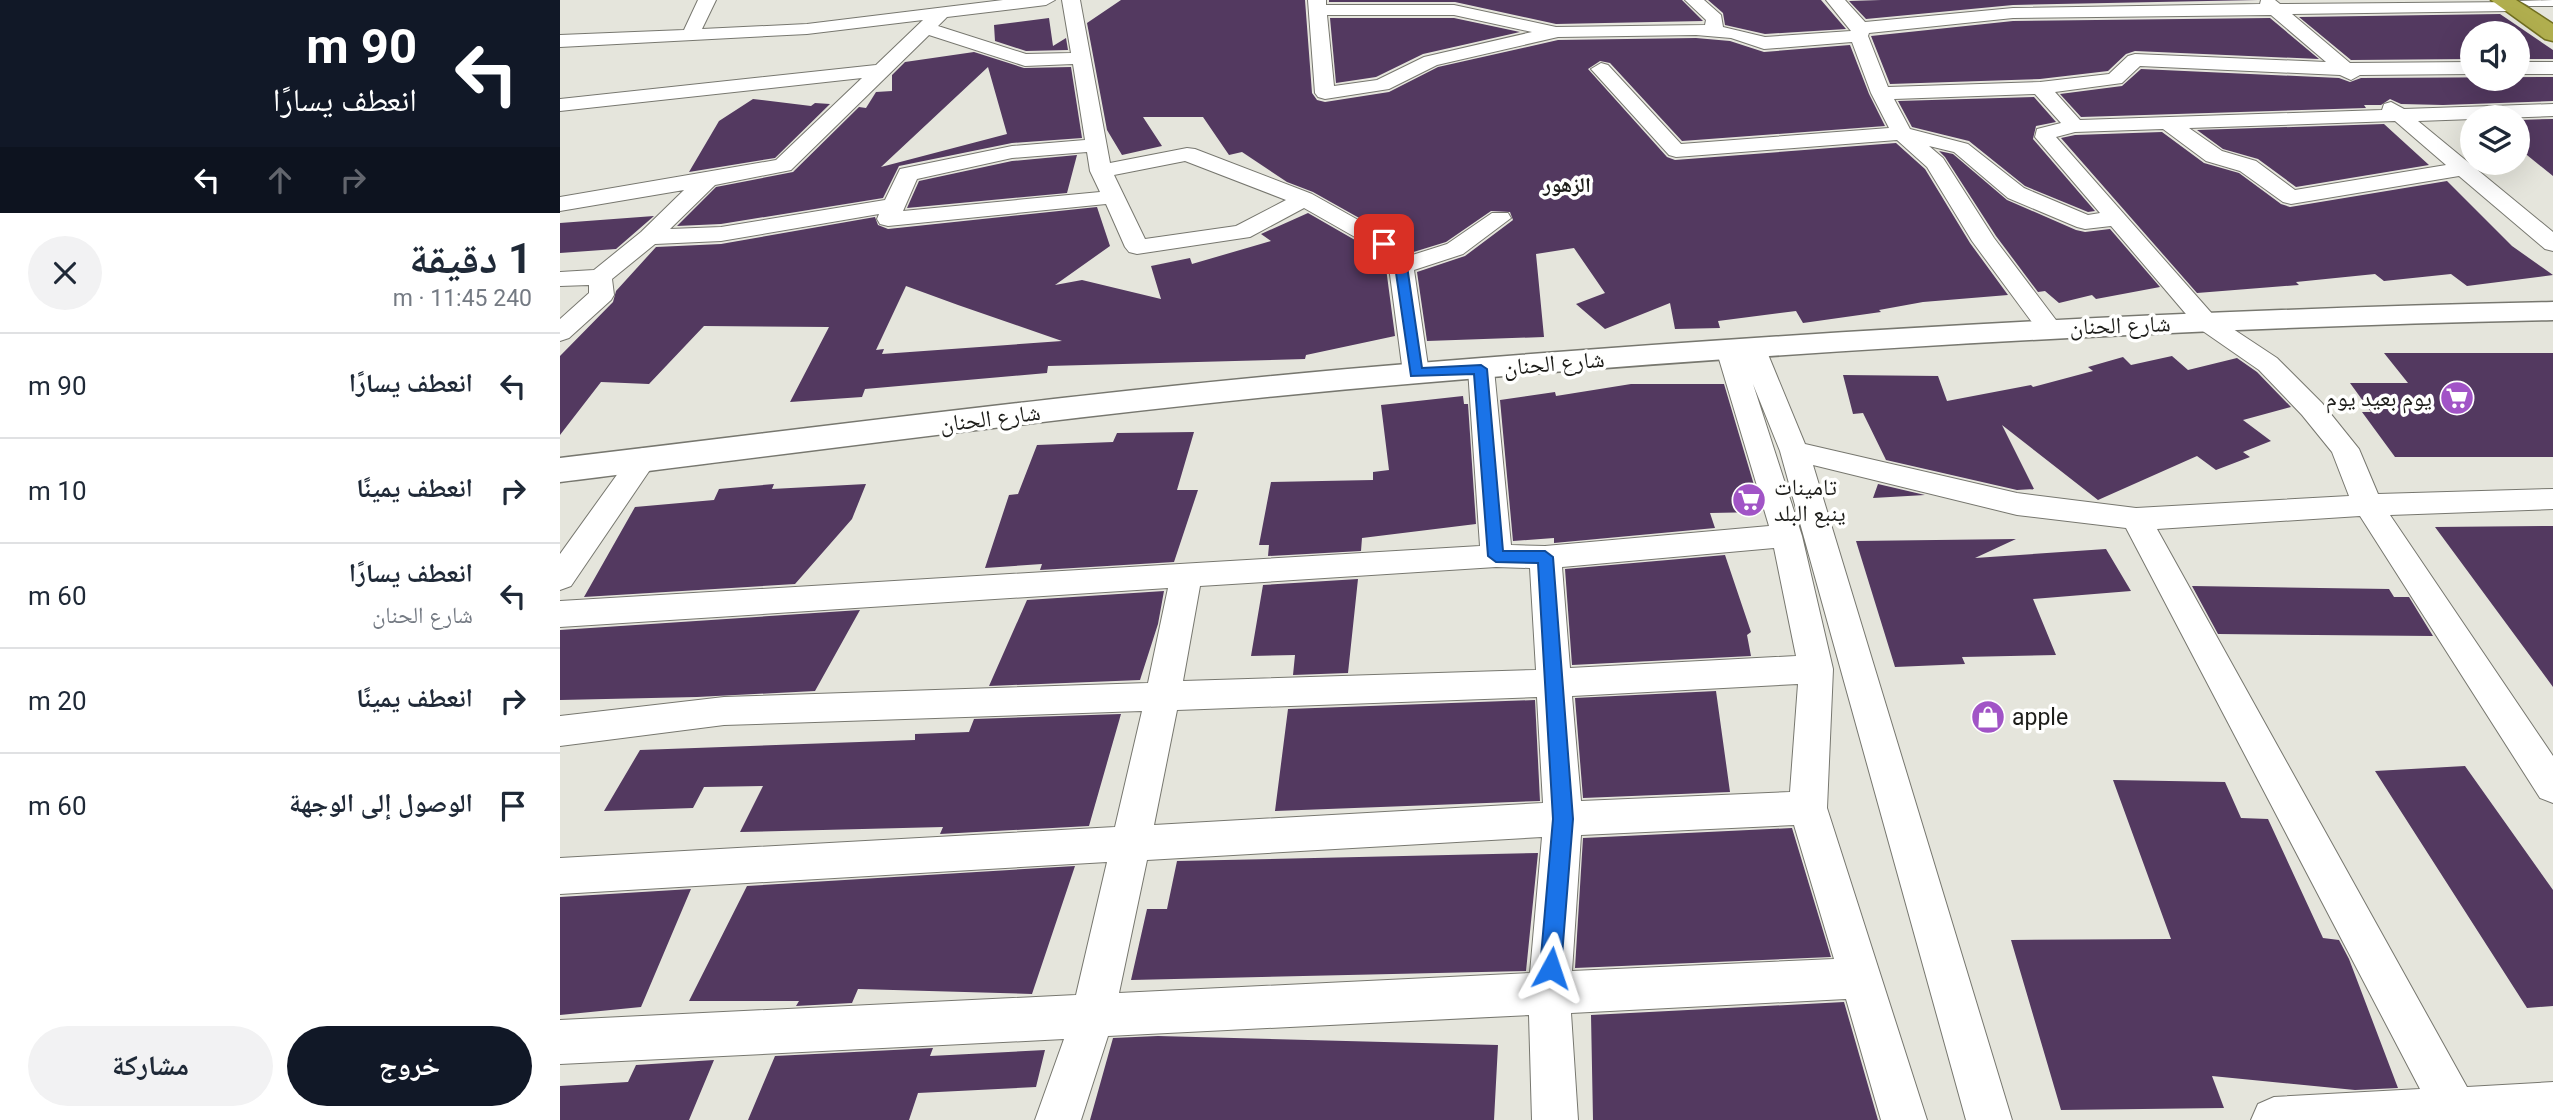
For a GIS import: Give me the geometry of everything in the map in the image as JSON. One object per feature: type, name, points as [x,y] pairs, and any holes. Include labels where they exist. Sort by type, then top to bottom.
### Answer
[{"type":"highway","points":[[2517,2],[2553,16]]},
{"type":"highway","points":[[2517,2],[2553,34]]},
{"type":"main road","name":"شارع الحنان","points":[[560,470],[644,458],[1416,373],[2049,328],[2553,311]]},
{"type":"street","points":[[691,33],[707,0]]},
{"type":"street","points":[[907,17],[921,0]]},
{"type":"street","points":[[560,41],[807,29],[1046,0]]},
{"type":"street","points":[[1071,0],[1101,171],[1137,247],[1242,232],[1304,199]]},
{"type":"street","points":[[1694,0],[1716,19],[1714,31]]},
{"type":"street","points":[[1835,0],[1859,32],[1881,93],[1902,132],[1935,163],[1984,241],[2049,328]]},
{"type":"street","points":[[1558,32],[1431,61],[1382,85],[1325,93],[1317,5],[1454,10],[1558,32],[1714,31],[1733,33],[1764,43],[1859,32],[2009,7],[2553,1]]},
{"type":"street","points":[[2270,5],[2460,166]]},
{"type":"street","points":[[1523,9],[1533,27]]},
{"type":"street","points":[[560,204],[783,165],[941,13]]},
{"type":"street","points":[[925,28],[1024,61],[1081,58]]},
{"type":"street","points":[[1881,93],[2040,89],[2115,79],[2135,60],[2345,69],[2460,68]]},
{"type":"street","points":[[2530,68],[2553,68]]},
{"type":"street","points":[[1601,69],[1676,151],[1902,132],[1961,148],[2016,193],[2085,222],[2117,218]]},
{"type":"street","points":[[560,104],[881,71]]},
{"type":"street","points":[[2040,89],[2074,126]]},
{"type":"street","points":[[2553,110],[2074,126],[2044,134],[2206,322],[2268,364],[2312,409],[2345,449],[2368,505],[2553,787]]},
{"type":"street","points":[[2168,123],[2214,156],[2248,166],[2291,197],[2460,170]]},
{"type":"street","points":[[1185,127],[1187,153]]},
{"type":"street","points":[[1096,145],[1012,152],[908,174],[888,219],[1114,197]]},
{"type":"street","points":[[1101,171],[1187,153],[1304,199],[1384,244],[1401,266],[1416,373]]},
{"type":"street","points":[[2471,175],[2553,244]]},
{"type":"street","points":[[560,279],[600,277],[649,237],[708,180]]},
{"type":"street","points":[[649,237],[721,234],[894,205]]},
{"type":"street","points":[[1401,266],[1455,248],[1500,218]]},
{"type":"street","points":[[560,333],[602,295],[600,277]]},
{"type":"street","points":[[1740,348],[1794,452],[1989,1120]]},
{"type":"street","points":[[1740,348],[1787,536],[1816,669],[1808,808],[1903,1120]]},
{"type":"street","points":[[1481,369],[1496,556]]},
{"type":"street","points":[[1794,452],[2017,504],[2136,519],[2368,505],[2553,499]]},
{"type":"street","points":[[560,578],[644,458]]},
{"type":"street","points":[[2136,519],[2455,1110]]},
{"type":"street","points":[[560,614],[1496,556],[1545,557],[1787,536]]},
{"type":"street","points":[[1545,557],[1563,819],[1549,993],[1555,1120]]},
{"type":"street","points":[[1058,1120],[1093,1016],[1163,695],[1186,576]]},
{"type":"street","points":[[560,731],[724,711],[1554,683],[1816,669]]},
{"type":"street","points":[[560,876],[1563,819],[1808,808]]},
{"type":"street","points":[[560,1042],[1860,978]]},
{"type":"street","points":[[2274,1120],[2553,1105]]},
{"type":"building","points":[[1121,0],[1305,0],[1312,93],[1317,100],[1325,102],[1389,92],[1438,67],[1558,40],[1696,38],[1730,41],[1764,52],[1850,45],[1885,126],[1682,141],[1610,63],[1600,61],[1588,69],[1667,157],[1675,160],[1896,143],[1925,169],[1970,243],[2008,295],[1923,302],[1879,310],[1881,312],[1803,323],[1796,311],[1718,321],[1720,328],[1675,329],[1670,303],[1605,329],[1576,304],[1605,293],[1574,248],[1536,254],[1544,337],[1427,341],[1417,272],[1465,256],[1513,220],[1510,212],[1491,211],[1446,242],[1407,254],[1393,237],[1313,192],[1287,182],[1242,152],[1229,155],[1203,117],[1143,117],[1162,146],[1122,155],[1107,130],[1087,23]]},
{"type":"building","points":[[1329,0],[1682,0],[1703,21],[1556,24],[1455,2]]},
{"type":"building","points":[[1708,0],[1821,0],[1846,29],[1765,34],[1725,25],[1723,13]]},
{"type":"building","points":[[2258,0],[2013,5],[1866,19],[1849,1]]},
{"type":"building","points":[[2500,14],[2510,21],[2460,21],[2460,59],[2351,60],[2299,17]]},
{"type":"building","points":[[1049,18],[1053,46],[1066,38],[1068,50],[1026,51],[995,41],[994,25]]},
{"type":"building","points":[[1330,18],[1454,18],[1520,32],[1423,54],[1376,77],[1336,83]]},
{"type":"building","points":[[2270,18],[2319,59],[2135,51],[2126,54],[2108,71],[2040,79],[1890,84],[1871,36],[2013,21]]},
{"type":"building","points":[[2530,34],[2553,50],[2553,59],[2530,59]]},
{"type":"building","points":[[974,52],[1024,68],[1071,67],[1082,138],[1012,143],[899,166],[883,198],[721,224],[677,226],[716,187],[793,172],[859,107],[866,108],[876,92],[892,91],[892,75],[905,62]],"holes":[[[988,67],[1007,134],[881,167]]]},
{"type":"building","points":[[2141,69],[2339,78],[2350,82],[2361,78],[2460,77],[2460,91],[2530,91],[2530,77],[2553,77],[2553,101],[2443,105],[2401,104],[2390,99],[2381,105],[2364,105],[2366,108],[2081,117],[2060,94],[2122,86]]},
{"type":"building","points":[[2034,97],[2056,122],[2036,126],[2033,139],[2095,211],[2088,212],[2025,186],[1969,141],[1912,127],[1898,101]]},
{"type":"building","points":[[753,99],[811,106],[815,103],[830,104],[775,158],[689,172],[719,121]]},
{"type":"building","points":[[2553,119],[2553,176],[2530,157],[2530,120]]},
{"type":"building","points":[[2384,124],[2429,165],[2296,187],[2258,159],[2223,149],[2197,130]]},
{"type":"building","points":[[2162,132],[2204,163],[2239,173],[2281,204],[2290,207],[2447,181],[2512,246],[2553,275],[2467,286],[2451,274],[2384,281],[2375,274],[2296,282],[2299,285],[2197,293],[2061,138],[2075,135]]},
{"type":"building","points":[[1939,151],[1953,154],[2007,200],[2076,230],[2085,232],[2110,229],[2160,287],[2096,299],[2092,295],[2059,303],[2045,291],[2038,292],[1996,236]]},
{"type":"building","points":[[1077,155],[1067,193],[907,208],[919,181],[1012,161]]},
{"type":"building","points":[[1097,207],[1110,246],[1055,285],[1082,280],[1161,299],[1151,266],[1190,258],[1192,264],[1271,241],[1261,234],[1308,213],[1374,251],[1386,268],[1395,336],[1306,355],[1305,359],[1048,366],[1047,373],[865,389],[862,397],[790,402],[829,327],[704,326],[649,384],[601,382],[560,435],[560,356],[613,302],[616,291],[656,247],[721,244],[875,217],[878,225],[888,229]],"holes":[[[906,286],[1062,341],[882,354],[884,349],[876,350]]]},
{"type":"building","points":[[654,216],[616,249],[560,253],[560,223]]},
{"type":"building","name":"يوم بعيد يوم","points":[[2384,353],[2553,353],[2553,457],[2395,457],[2362,412],[2371,412],[2350,383],[2408,383]]},
{"type":"building","points":[[2172,356],[2188,370],[2237,358],[2257,372],[2291,407],[2243,420],[2271,441],[2243,452],[2250,457],[2216,470],[2197,456],[2098,500],[2002,425],[2034,489],[2017,490],[1886,460],[1863,413],[1853,414],[1843,375],[1938,376],[1947,401],[2031,385],[2033,387],[2093,371],[2088,367],[2123,357],[2131,365]]},
{"type":"building","points":[[1631,384],[1724,384],[1762,512],[1710,513],[1715,528],[1554,543],[1554,538],[1513,541],[1500,400],[1555,392],[1556,396]]},
{"type":"building","points":[[1463,396],[1464,404],[1468,404],[1476,524],[1362,538],[1361,551],[1268,556],[1269,545],[1259,545],[1271,482],[1373,480],[1373,472],[1389,470],[1381,405]]},
{"type":"building","points":[[1194,432],[1177,490],[1198,490],[1174,562],[1040,570],[1042,564],[985,568],[1009,495],[1018,494],[1037,445],[1113,442],[1117,433]]},
{"type":"building","points":[[774,484],[772,489],[866,484],[852,519],[795,584],[584,597],[635,507],[714,500],[719,489]]},
{"type":"building","points":[[1878,484],[1925,495],[1873,498]]},
{"type":"building","points":[[2553,526],[2553,687],[2435,527]]},
{"type":"building","points":[[2016,539],[1975,558],[2106,549],[2131,591],[2033,599],[2056,655],[1962,657],[1965,664],[1895,667],[1856,541]]},
{"type":"building","points":[[1725,555],[1751,632],[1747,635],[1751,656],[1572,665],[1565,569]]},
{"type":"building","points":[[1358,579],[1348,673],[1293,675],[1295,655],[1251,656],[1263,585]]},
{"type":"building","points":[[2192,586],[2389,589],[2394,597],[2409,597],[2433,636],[2218,634]]},
{"type":"building","points":[[1164,591],[1158,624],[1140,680],[989,686],[1027,600]]},
{"type":"building","points":[[860,610],[815,691],[560,700],[560,630]]},
{"type":"building","points":[[1716,691],[1730,792],[1583,798],[1575,698]]},
{"type":"building","points":[[1535,700],[1540,801],[1275,811],[1288,709]]},
{"type":"building","points":[[1121,714],[1089,826],[940,834],[943,827],[740,832],[763,786],[704,787],[693,808],[604,811],[640,750],[915,740],[915,734],[969,732],[974,719]]},
{"type":"building","points":[[2465,766],[2553,890],[2553,1006],[2527,1008],[2375,771]]},
{"type":"building","points":[[2113,780],[2225,782],[2241,818],[2268,819],[2323,938],[2339,940],[2349,959],[2398,1088],[2355,1090],[2212,1076],[2224,1108],[2061,1110],[2011,940],[2171,939]]},
{"type":"building","points":[[1792,828],[1831,957],[1575,968],[1583,838]]},
{"type":"building","points":[[1538,853],[1526,971],[1131,980],[1147,909],[1167,909],[1177,861]]},
{"type":"building","points":[[1075,866],[1032,994],[858,989],[852,1003],[796,1006],[799,1001],[689,1001],[747,886]]},
{"type":"building","points":[[691,889],[641,1007],[560,1015],[560,897]]},
{"type":"building","points":[[1844,1002],[1878,1120],[1593,1120],[1591,1015]]},
{"type":"building","points":[[1158,1036],[1498,1045],[1494,1120],[1090,1120],[1113,1038]]},
{"type":"building","points":[[933,1048],[930,1056],[1045,1050],[1036,1087],[918,1093],[909,1120],[748,1120],[775,1056]]},
{"type":"building","points":[[714,1060],[689,1120],[560,1120],[560,1086],[628,1082],[636,1065]]},
{"type":"place","name":"يوم بعيد يوم","points":[[2457,398]]},
{"type":"place","name":"تامينات ينبع البلد","points":[[1749,500]]},
{"type":"place","name":"apple","points":[[1988,717]]},
{"type":"district","name":"الزهور","points":[[1567,185]]},
{"type":"route","points":[[1384,244],[1401,266],[1416,373],[1481,369],[1496,556],[1545,557],[1563,819],[1551,968]]}]
